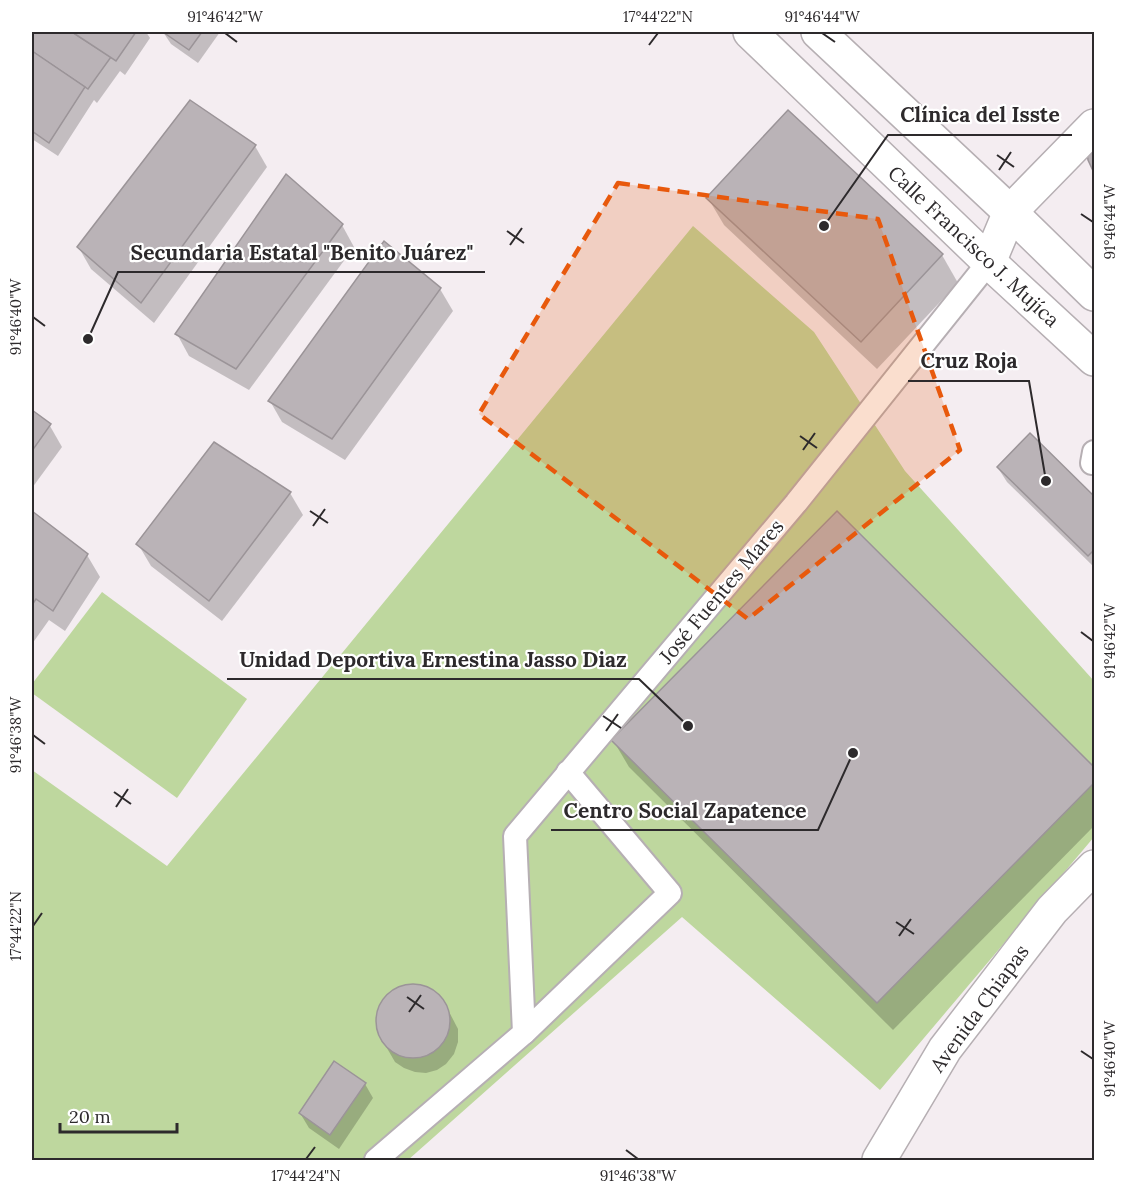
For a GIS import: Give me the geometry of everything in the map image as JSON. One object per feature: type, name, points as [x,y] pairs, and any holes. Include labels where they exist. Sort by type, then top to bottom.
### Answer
[{"type":"street","name":"Calle Francisco J. Mujíca","points":[[750,32],[989,262],[1095,359]]},
{"type":"street","points":[[822,33],[1095,294]]},
{"type":"street","points":[[989,262],[1010,212],[1095,126]]},
{"type":"street","name":"Avenida Chiapas","points":[[879,1161],[945,1049],[1052,910],[1095,867]]},
{"type":"lane","name":"José Fuentes Mares","points":[[524,1033],[515,836],[796,503],[989,262]]},
{"type":"lane","points":[[376,1161],[524,1033],[670,893],[568,772]]},
{"type":"highlighted area","points":[[618,183],[878,219],[960,450],[748,619],[479,414]]},
{"type":"green space","points":[[693,226],[814,332],[905,471],[1094,681],[1094,837],[880,1090],[682,917],[408,1160],[32,1160],[32,770],[167,866]]},
{"type":"green space","points":[[102,592],[247,699],[177,798],[32,693],[32,684]]},
{"type":"building","points":[[32,32],[72,32],[111,57],[88,89],[32,51]]},
{"type":"building","points":[[72,32],[136,32],[116,61]]},
{"type":"building","points":[[163,32],[202,32],[189,50]]},
{"type":"building","points":[[32,51],[85,87],[49,143],[32,131]]},
{"type":"building","points":[[190,100],[256,145],[141,303],[77,247]]},
{"type":"building","points":[[788,110],[943,254],[861,342],[706,198]]},
{"type":"building","points":[[1094,139],[1094,173],[1087,152]]},
{"type":"building","points":[[286,174],[343,224],[236,369],[175,334]]},
{"type":"building","points":[[384,241],[441,288],[332,439],[268,401]]},
{"type":"building","points":[[32,410],[51,424],[32,451]]},
{"type":"building","points":[[1030,433],[1094,496],[1094,550],[1088,556],[997,467]]},
{"type":"building","points":[[214,442],[291,492],[209,601],[136,544]]},
{"type":"building","points":[[32,511],[88,554],[53,611],[36,599],[32,605]]},
{"type":"building","points":[[837,511],[1094,767],[1094,783],[877,1003],[611,740]]},
{"type":"building","points":[[406,984],[420,984],[434,990],[444,1000],[450,1014],[448,1035],[434,1052],[420,1058],[406,1058],[392,1052],[382,1042],[376,1028],[376,1014],[382,1000],[392,990]]},
{"type":"building","points":[[334,1061],[366,1083],[330,1135],[299,1113]]},
{"type":"place","name":"Clínica del Isste","points":[[824,226]]},
{"type":"place","name":"Secundaria Estatal \"Benito Juárez\"","points":[[88,339]]},
{"type":"place","name":"Cruz Roja","points":[[1046,481]]},
{"type":"place","name":"Unidad Deportiva Ernestina Jasso Diaz","points":[[688,726]]},
{"type":"place","name":"Centro Social Zapatence","points":[[853,753]]}]
